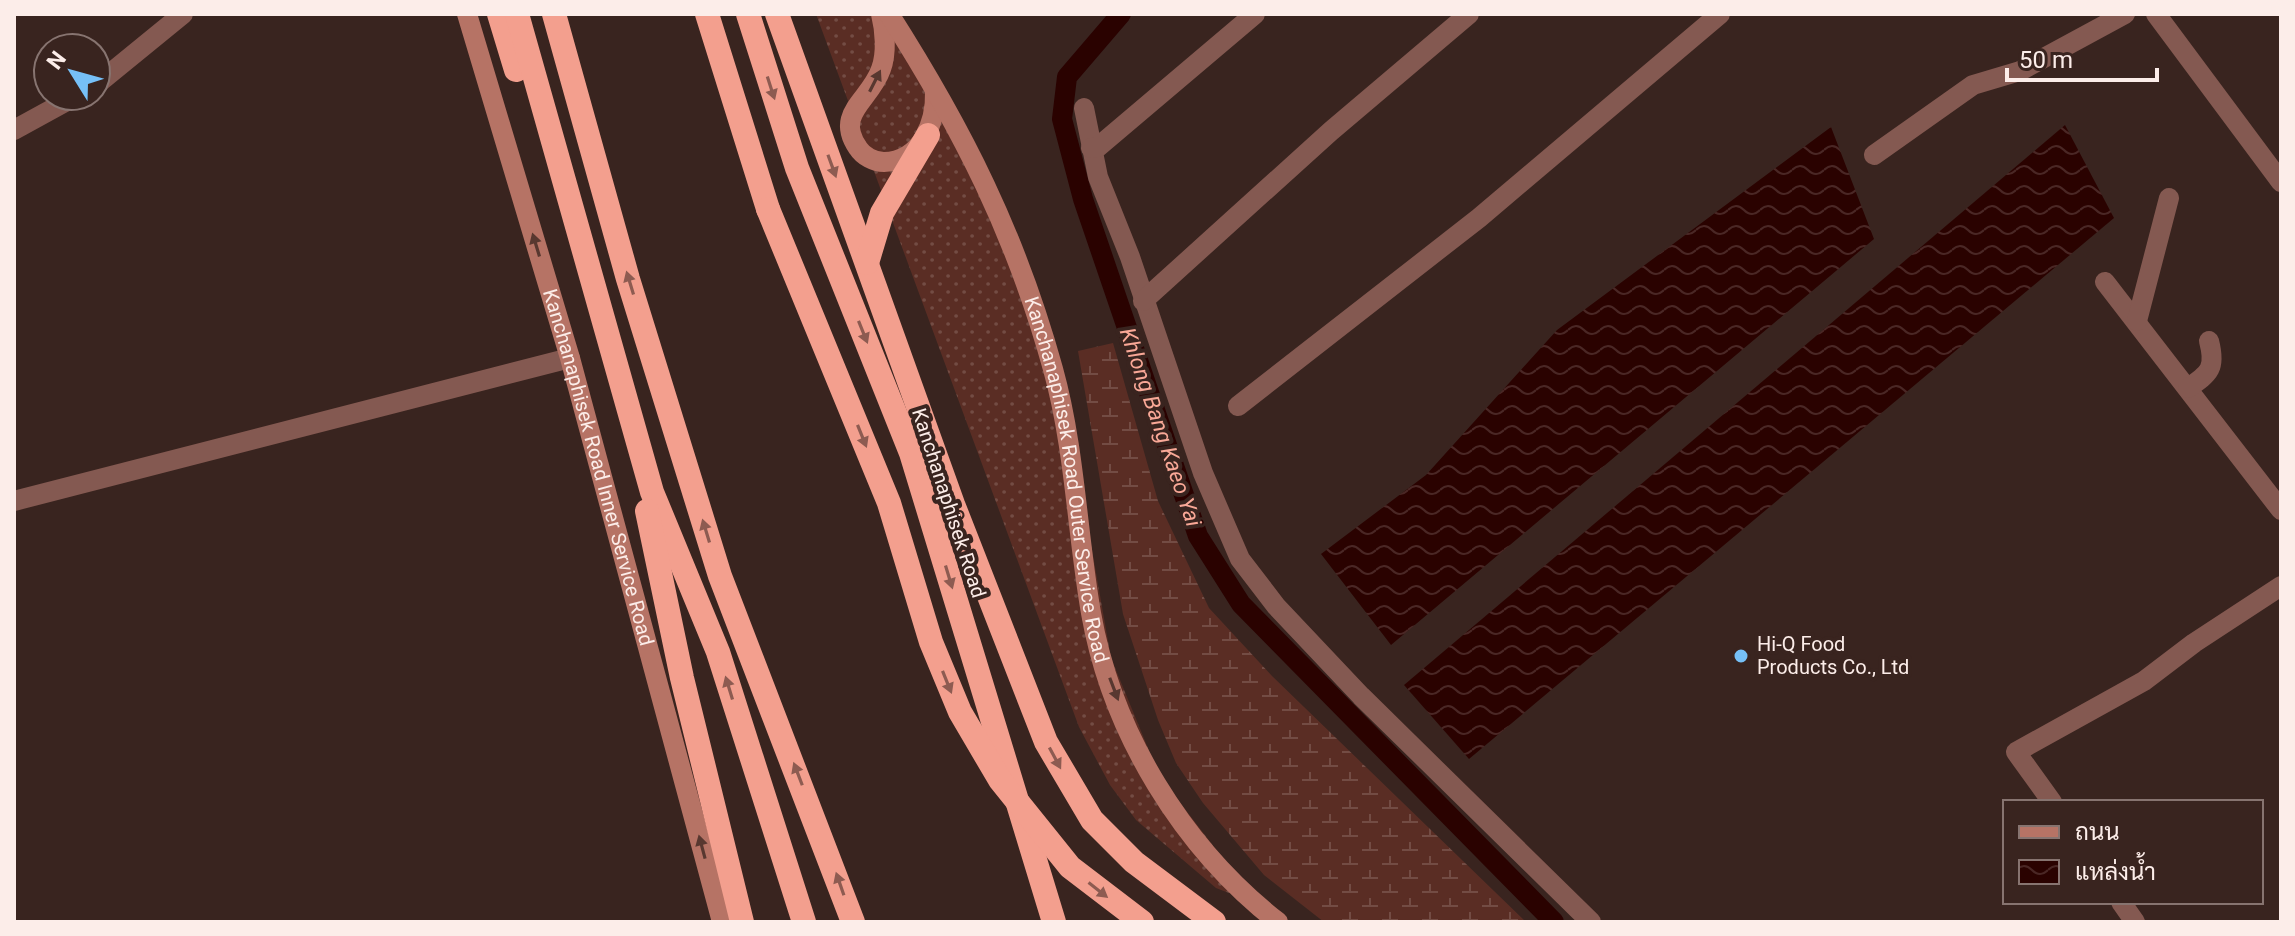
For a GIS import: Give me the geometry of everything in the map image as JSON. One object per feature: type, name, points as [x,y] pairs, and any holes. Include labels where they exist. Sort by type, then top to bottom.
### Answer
[{"type":"highway","points":[[499,14],[645,500],[682,678],[742,922]]},
{"type":"highway","points":[[517,14],[652,492],[680,630],[753,922]]},
{"type":"highway","points":[[554,14],[628,279],[720,576],[853,922]]},
{"type":"highway","points":[[707,14],[768,209],[889,503],[931,642],[960,712],[1000,780],[1070,867],[1142,922]]},
{"type":"highway","name":"Kanchanaphisek Road","points":[[748,14],[797,168],[911,453],[1054,922]]},
{"type":"highway","points":[[777,14],[953,504],[1046,742],[1092,820],[1134,862],[1213,922]]},
{"type":"highway","points":[[867,263],[882,213],[928,135]]},
{"type":"highway","points":[[652,492],[718,652],[804,922]]},
{"type":"main road","name":"Kanchanaphisek Road Inner Service Road","points":[[467,14],[570,358],[722,922]]},
{"type":"main road","points":[[881,14],[883,66],[872,90],[854,110],[848,124],[851,138],[863,155],[882,162],[901,158],[928,135],[936,108],[935,87]]},
{"type":"main road","name":"Kanchanaphisek Road Outer Service Road","points":[[889,14],[935,87],[996,203],[1026,286],[1059,397],[1092,615],[1105,668],[1135,744],[1168,802],[1205,853],[1242,893],[1278,922]]},
{"type":"street","points":[[112,72],[183,14]]},
{"type":"street","points":[[1091,148],[1098,147],[1255,14]]},
{"type":"street","points":[[1143,301],[1331,131],[1469,14]]},
{"type":"street","points":[[1238,406],[1479,218],[1720,14]]},
{"type":"street","points":[[1874,155],[1973,85],[2020,71],[2125,14]]},
{"type":"street","points":[[2156,14],[2281,182]]},
{"type":"street","points":[[1084,108],[1091,148],[1208,486],[1234,547],[1251,575],[1361,696],[1591,922]]},
{"type":"street","points":[[14,130],[47,112]]},
{"type":"street","points":[[2137,321],[2169,198]]},
{"type":"street","points":[[2105,282],[2281,510]]},
{"type":"street","points":[[2188,388],[2210,373],[2214,361],[2209,341]]},
{"type":"street","points":[[14,501],[570,358]]},
{"type":"street","points":[[2051,800],[2016,752],[2144,681],[2194,643],[2281,586]]},
{"type":"street","points":[[2122,904],[2135,922]]},
{"type":"green space","points":[[816,14],[897,14],[948,95],[1019,238],[1060,368],[1111,658],[1159,775],[1227,864],[1238,887],[1229,893],[1216,888],[1136,820],[1110,785],[1079,727]]},
{"type":"green space","points":[[1113,343],[1158,501],[1209,608],[1272,676],[1526,922],[1324,922],[1264,875],[1203,803],[1176,763],[1158,720],[1123,614],[1078,351]]},
{"type":"water","points":[[2065,125],[2114,218],[1469,759],[1404,685]]},
{"type":"water","points":[[1831,127],[1874,239],[1391,645],[1321,554],[1426,475],[1557,330]]},
{"type":"waterway","name":"Khlong Bang Kaeo Yai","points":[[1121,14],[1067,77],[1062,119],[1083,199],[1198,536],[1241,604],[1554,922]]},
{"type":"place","name":"Hi-Q Food Products Co., Ltd","points":[[1741,656]]}]
